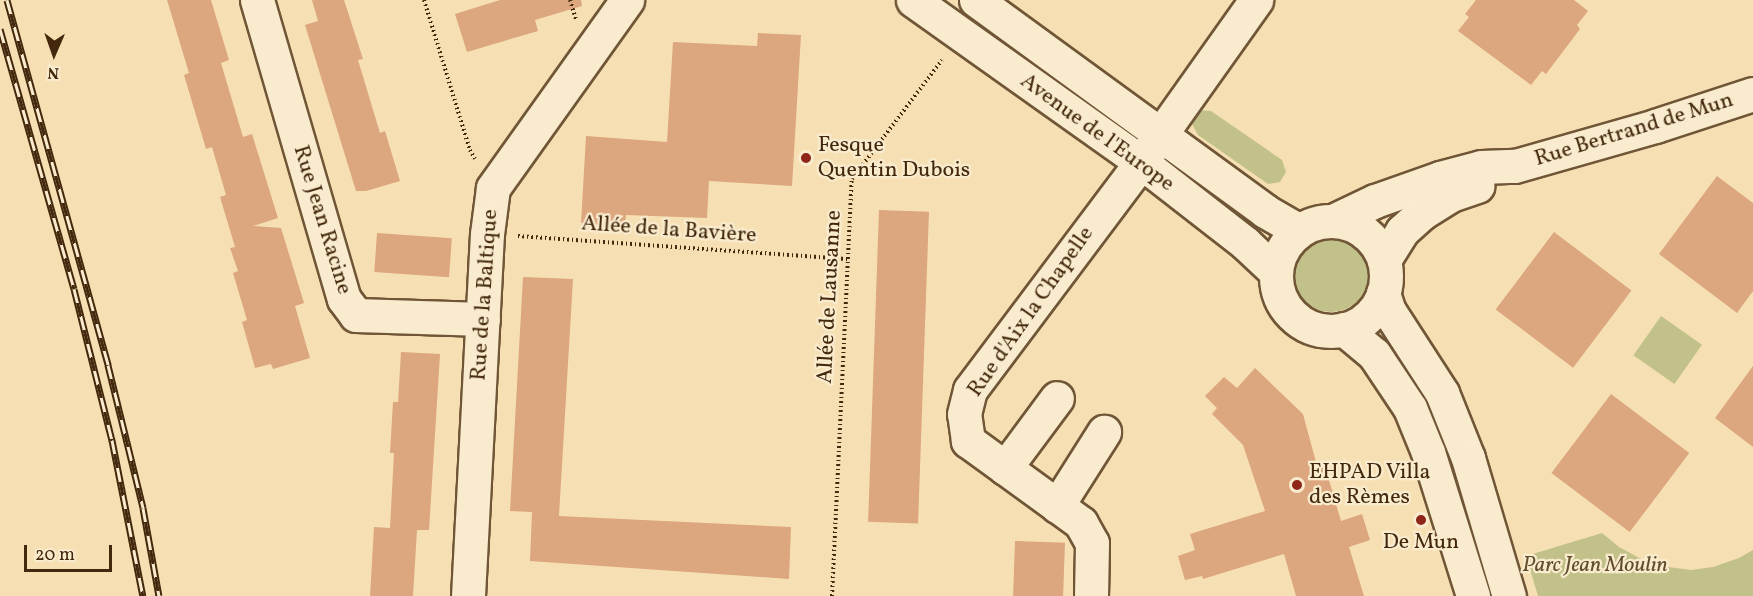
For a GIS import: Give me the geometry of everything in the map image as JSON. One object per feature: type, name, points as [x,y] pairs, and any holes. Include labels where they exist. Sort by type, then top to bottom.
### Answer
[{"type":"street","name":"Rue Jean Racine","points":[[257,0],[344,299],[356,315],[483,319]]},
{"type":"street","name":"Rue de la Baltique","points":[[468,596],[487,234],[493,188],[627,0]]},
{"type":"street","name":"Avenue de l'Europe","points":[[913,0],[1141,162],[1245,243],[1276,272]]},
{"type":"street","name":"Avenue de l'Europe","points":[[976,0],[1265,211],[1299,231]]},
{"type":"street","name":"Rue d'Aix la Chapelle","points":[[1091,596],[1092,543],[1081,523],[968,441],[964,414],[970,390],[1141,162],[1256,0]]},
{"type":"street","name":"Rue Bertrand de Mun","points":[[1384,260],[1401,231],[1422,213],[1451,195],[1483,184],[1515,166],[1655,126],[1753,94]]},
{"type":"street","name":"Rue Bertrand de Mun","points":[[1333,220],[1375,201],[1440,178],[1481,167],[1515,166]]},
{"type":"street","points":[[1333,220],[1350,224],[1365,232],[1376,244],[1384,260],[1386,273],[1383,293],[1364,320],[1344,329],[1324,330],[1296,318],[1283,302],[1276,272],[1283,249],[1299,231],[1310,225],[1333,220]]},
{"type":"street","points":[[1383,293],[1389,311],[1442,393],[1468,458],[1509,596]]},
{"type":"street","points":[[1344,329],[1374,354],[1410,408],[1428,452],[1473,596]]},
{"type":"street","points":[[1005,468],[1057,398]]},
{"type":"street","points":[[1057,506],[1104,432]]},
{"type":"path","points":[[424,0],[470,150],[493,188]]},
{"type":"path","name":"Allée de Lausanne","points":[[832,596],[852,179],[961,35]]},
{"type":"path","name":"Allée de la Bavière","points":[[487,234],[849,258]]},
{"type":"green space","points":[[1198,110],[1211,111],[1282,160],[1286,172],[1280,182],[1268,184],[1198,135],[1191,122]]},
{"type":"green space","points":[[1324,238],[1338,238],[1352,244],[1362,254],[1368,268],[1368,282],[1362,296],[1352,306],[1338,312],[1324,312],[1310,306],[1300,296],[1294,282],[1294,268],[1300,254],[1310,244]]},
{"type":"green space","points":[[1661,316],[1702,345],[1674,384],[1633,355]]},
{"type":"green space","name":"Parc Jean Moulin","points":[[1602,533],[1619,547],[1643,560],[1691,570],[1713,567],[1739,558],[1753,550],[1753,596],[1538,596],[1526,556]]},
{"type":"building","points":[[167,0],[211,0],[229,60],[221,63],[243,137],[252,134],[278,218],[253,226],[281,228],[304,303],[295,306],[310,358],[273,369],[271,364],[255,368],[242,322],[247,320],[233,273],[238,271],[230,248],[235,247],[220,197],[226,195],[212,147],[206,149],[184,75],[189,73]]},
{"type":"building","points":[[312,0],[344,0],[363,59],[358,60],[380,133],[385,131],[400,181],[366,191],[356,191],[305,25],[318,21]]},
{"type":"building","points":[[500,0],[581,0],[582,6],[535,20],[538,31],[467,52],[455,14]]},
{"type":"building","points":[[1476,0],[1574,0],[1588,11],[1577,25],[1580,29],[1546,74],[1542,71],[1531,85],[1458,31],[1469,17],[1465,14]]},
{"type":"building","points":[[758,33],[801,35],[792,186],[709,181],[707,218],[626,215],[625,227],[581,223],[586,136],[667,142],[673,42],[757,46]]},
{"type":"building","points":[[1717,176],[1753,203],[1753,291],[1737,313],[1659,254]]},
{"type":"building","points":[[879,210],[929,212],[918,524],[868,522]]},
{"type":"building","points":[[1554,232],[1631,290],[1573,368],[1496,309]]},
{"type":"building","points":[[377,233],[452,238],[449,277],[374,272]]},
{"type":"building","points":[[523,277],[573,279],[559,516],[791,527],[789,579],[530,561],[532,512],[510,511]]},
{"type":"building","points":[[401,352],[440,354],[429,530],[417,530],[413,596],[370,596],[374,527],[390,528],[394,453],[390,453],[393,402],[398,402]]},
{"type":"building","points":[[1753,366],[1753,447],[1715,418]]},
{"type":"building","name":"EHPAD Villa des Rèmes","points":[[1255,368],[1303,414],[1317,466],[1324,463],[1341,521],[1362,514],[1370,540],[1349,547],[1364,596],[1296,596],[1284,554],[1203,579],[1202,576],[1185,580],[1178,556],[1195,550],[1190,534],[1265,511],[1243,445],[1212,414],[1217,408],[1205,396],[1224,377],[1237,388]]},
{"type":"building","points":[[1611,394],[1689,453],[1630,532],[1551,473]]},
{"type":"building","points":[[1015,541],[1065,543],[1063,596],[1013,596]]},
{"type":"railway","points":[[7,0],[108,365],[143,508],[159,596]]},
{"type":"railway","points":[[0,29],[74,289],[112,440],[143,596]]},
{"type":"place","name":"Fesque Quentin Dubois","points":[[806,158]]},
{"type":"place","name":"EHPAD Villa des Rèmes","points":[[1297,485]]},
{"type":"place","name":"De Mun","points":[[1421,520]]}]
